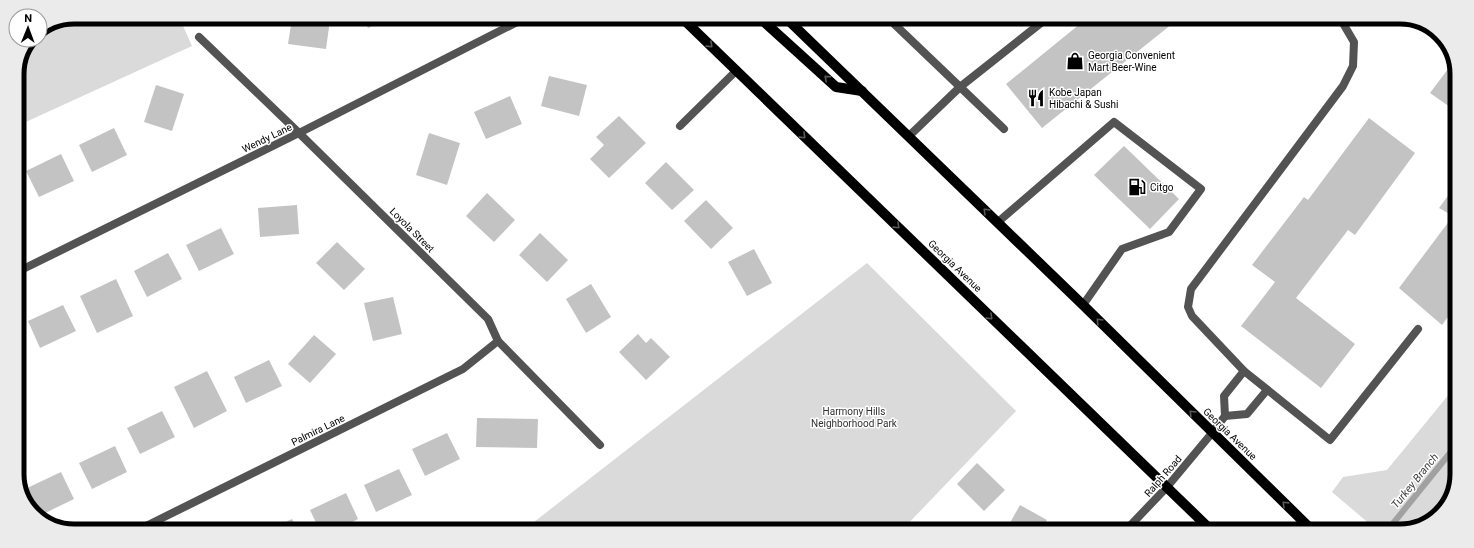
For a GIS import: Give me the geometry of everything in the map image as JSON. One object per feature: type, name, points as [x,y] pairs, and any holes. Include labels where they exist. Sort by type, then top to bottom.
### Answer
[{"type":"main road","name":"Georgia Avenue","points":[[688,24],[737,70],[824,157],[1205,524]]},
{"type":"main road","points":[[767,24],[836,87],[862,90]]},
{"type":"main road","name":"Georgia Avenue","points":[[792,24],[998,222],[1305,524]]},
{"type":"street","name":"Wendy Lane","points":[[24,269],[299,133],[513,24]]},
{"type":"street","points":[[894,24],[1004,129]]},
{"type":"street","points":[[909,136],[960,87],[1040,24]]},
{"type":"street","points":[[1343,24],[1354,42],[1353,66],[1343,86],[1191,289],[1188,307],[1192,316],[1244,371],[1330,440],[1418,329]]},
{"type":"street","name":"Loyola Street","points":[[199,37],[488,319],[498,341],[600,445]]},
{"type":"street","points":[[680,126],[737,70]]},
{"type":"street","points":[[998,222],[1114,122],[1201,189],[1169,232],[1122,249],[1083,305]]},
{"type":"street","name":"Palmira Lane","points":[[150,524],[464,369],[498,341]]},
{"type":"street","points":[[1244,371],[1224,396],[1225,416],[1247,414],[1267,390]]},
{"type":"street","name":"Ralph Road","points":[[1132,524],[1167,487],[1225,416]]},
{"type":"green space","points":[[74,24],[182,24],[192,46],[24,123],[24,74],[31,48],[48,48],[48,31],[64,25]]},
{"type":"green space","name":"Harmony Hills Neighborhood Park","points":[[867,263],[1016,411],[908,524],[531,524]]},
{"type":"green space","points":[[1450,393],[1450,481],[1445,496],[1440,504],[1428,516],[1407,524],[1370,524],[1332,492],[1343,477],[1387,470]]},
{"type":"building","points":[[291,24],[329,24],[326,49],[288,44]]},
{"type":"building","points":[[366,24],[377,24],[368,28]]},
{"type":"building","points":[[1080,24],[1172,24],[1042,128],[1006,84]]},
{"type":"building","points":[[1449,67],[1450,107],[1430,93]]},
{"type":"building","points":[[549,76],[587,85],[579,116],[541,106]]},
{"type":"building","points":[[156,85],[184,94],[172,131],[144,122]]},
{"type":"building","points":[[510,96],[522,124],[486,139],[474,112]]},
{"type":"building","points":[[619,116],[646,143],[609,178],[590,159],[604,145],[596,137]]},
{"type":"building","points":[[1369,118],[1415,153],[1355,235],[1348,230],[1296,298],[1355,344],[1321,388],[1241,326],[1275,282],[1252,265],[1304,197],[1308,200]]},
{"type":"building","points":[[114,128],[127,155],[92,172],[79,145]]},
{"type":"building","points":[[429,133],[460,143],[447,185],[416,175]]},
{"type":"building","name":"Citgo","points":[[1124,146],[1179,199],[1150,229],[1094,175]]},
{"type":"building","points":[[61,154],[74,181],[39,197],[26,171]]},
{"type":"building","points":[[666,162],[694,190],[672,210],[645,183]]},
{"type":"building","points":[[487,193],[515,220],[494,242],[466,216]]},
{"type":"building","points":[[1450,193],[1450,214],[1439,208]]},
{"type":"building","points":[[706,200],[733,228],[711,249],[684,221]]},
{"type":"building","points":[[297,205],[299,234],[260,237],[258,208]]},
{"type":"building","points":[[1450,220],[1450,314],[1442,325],[1399,288]]},
{"type":"building","points":[[221,228],[234,254],[199,271],[186,245]]},
{"type":"building","points":[[540,233],[568,260],[547,282],[519,255]]},
{"type":"building","points":[[337,242],[365,269],[344,290],[316,263]]},
{"type":"building","points":[[754,249],[772,283],[747,296],[728,262]]},
{"type":"building","points":[[168,253],[182,279],[147,297],[134,271]]},
{"type":"building","points":[[116,279],[133,316],[97,333],[80,296]]},
{"type":"building","points":[[591,284],[611,317],[586,333],[566,299]]},
{"type":"building","points":[[393,297],[402,334],[373,341],[364,303]]},
{"type":"building","points":[[63,305],[76,331],[40,348],[28,321]]},
{"type":"building","points":[[638,334],[646,343],[651,338],[670,357],[646,380],[619,352]]},
{"type":"building","points":[[314,335],[336,354],[310,383],[288,364]]},
{"type":"building","points":[[269,360],[282,386],[246,403],[234,377]]},
{"type":"building","points":[[207,371],[227,411],[194,428],[174,387]]},
{"type":"building","points":[[162,411],[175,437],[140,454],[127,428]]},
{"type":"building","points":[[477,418],[538,419],[537,448],[476,447]]},
{"type":"building","points":[[447,433],[460,459],[425,476],[412,449]]},
{"type":"building","points":[[115,446],[127,472],[92,489],[79,463]]},
{"type":"building","points":[[977,463],[1005,490],[984,511],[957,484]]},
{"type":"building","points":[[399,469],[412,495],[376,512],[364,485]]},
{"type":"building","points":[[61,472],[74,499],[44,514],[34,504],[26,488]]},
{"type":"building","points":[[346,493],[358,519],[348,524],[317,524],[310,510]]},
{"type":"building","points":[[1020,505],[1047,520],[1045,524],[1009,524]]},
{"type":"building","points":[[292,519],[295,524],[281,524]]},
{"type":"waterway","name":"Turkey Branch","points":[[1393,524],[1450,453]]},
{"type":"place","name":"Georgia Convenient Mart Beer-Wine","points":[[1075,61]]},
{"type":"place","name":"Kobe Japan Hibachi & Sushi","points":[[1036,98]]},
{"type":"place","name":"Citgo","points":[[1137,187]]}]
